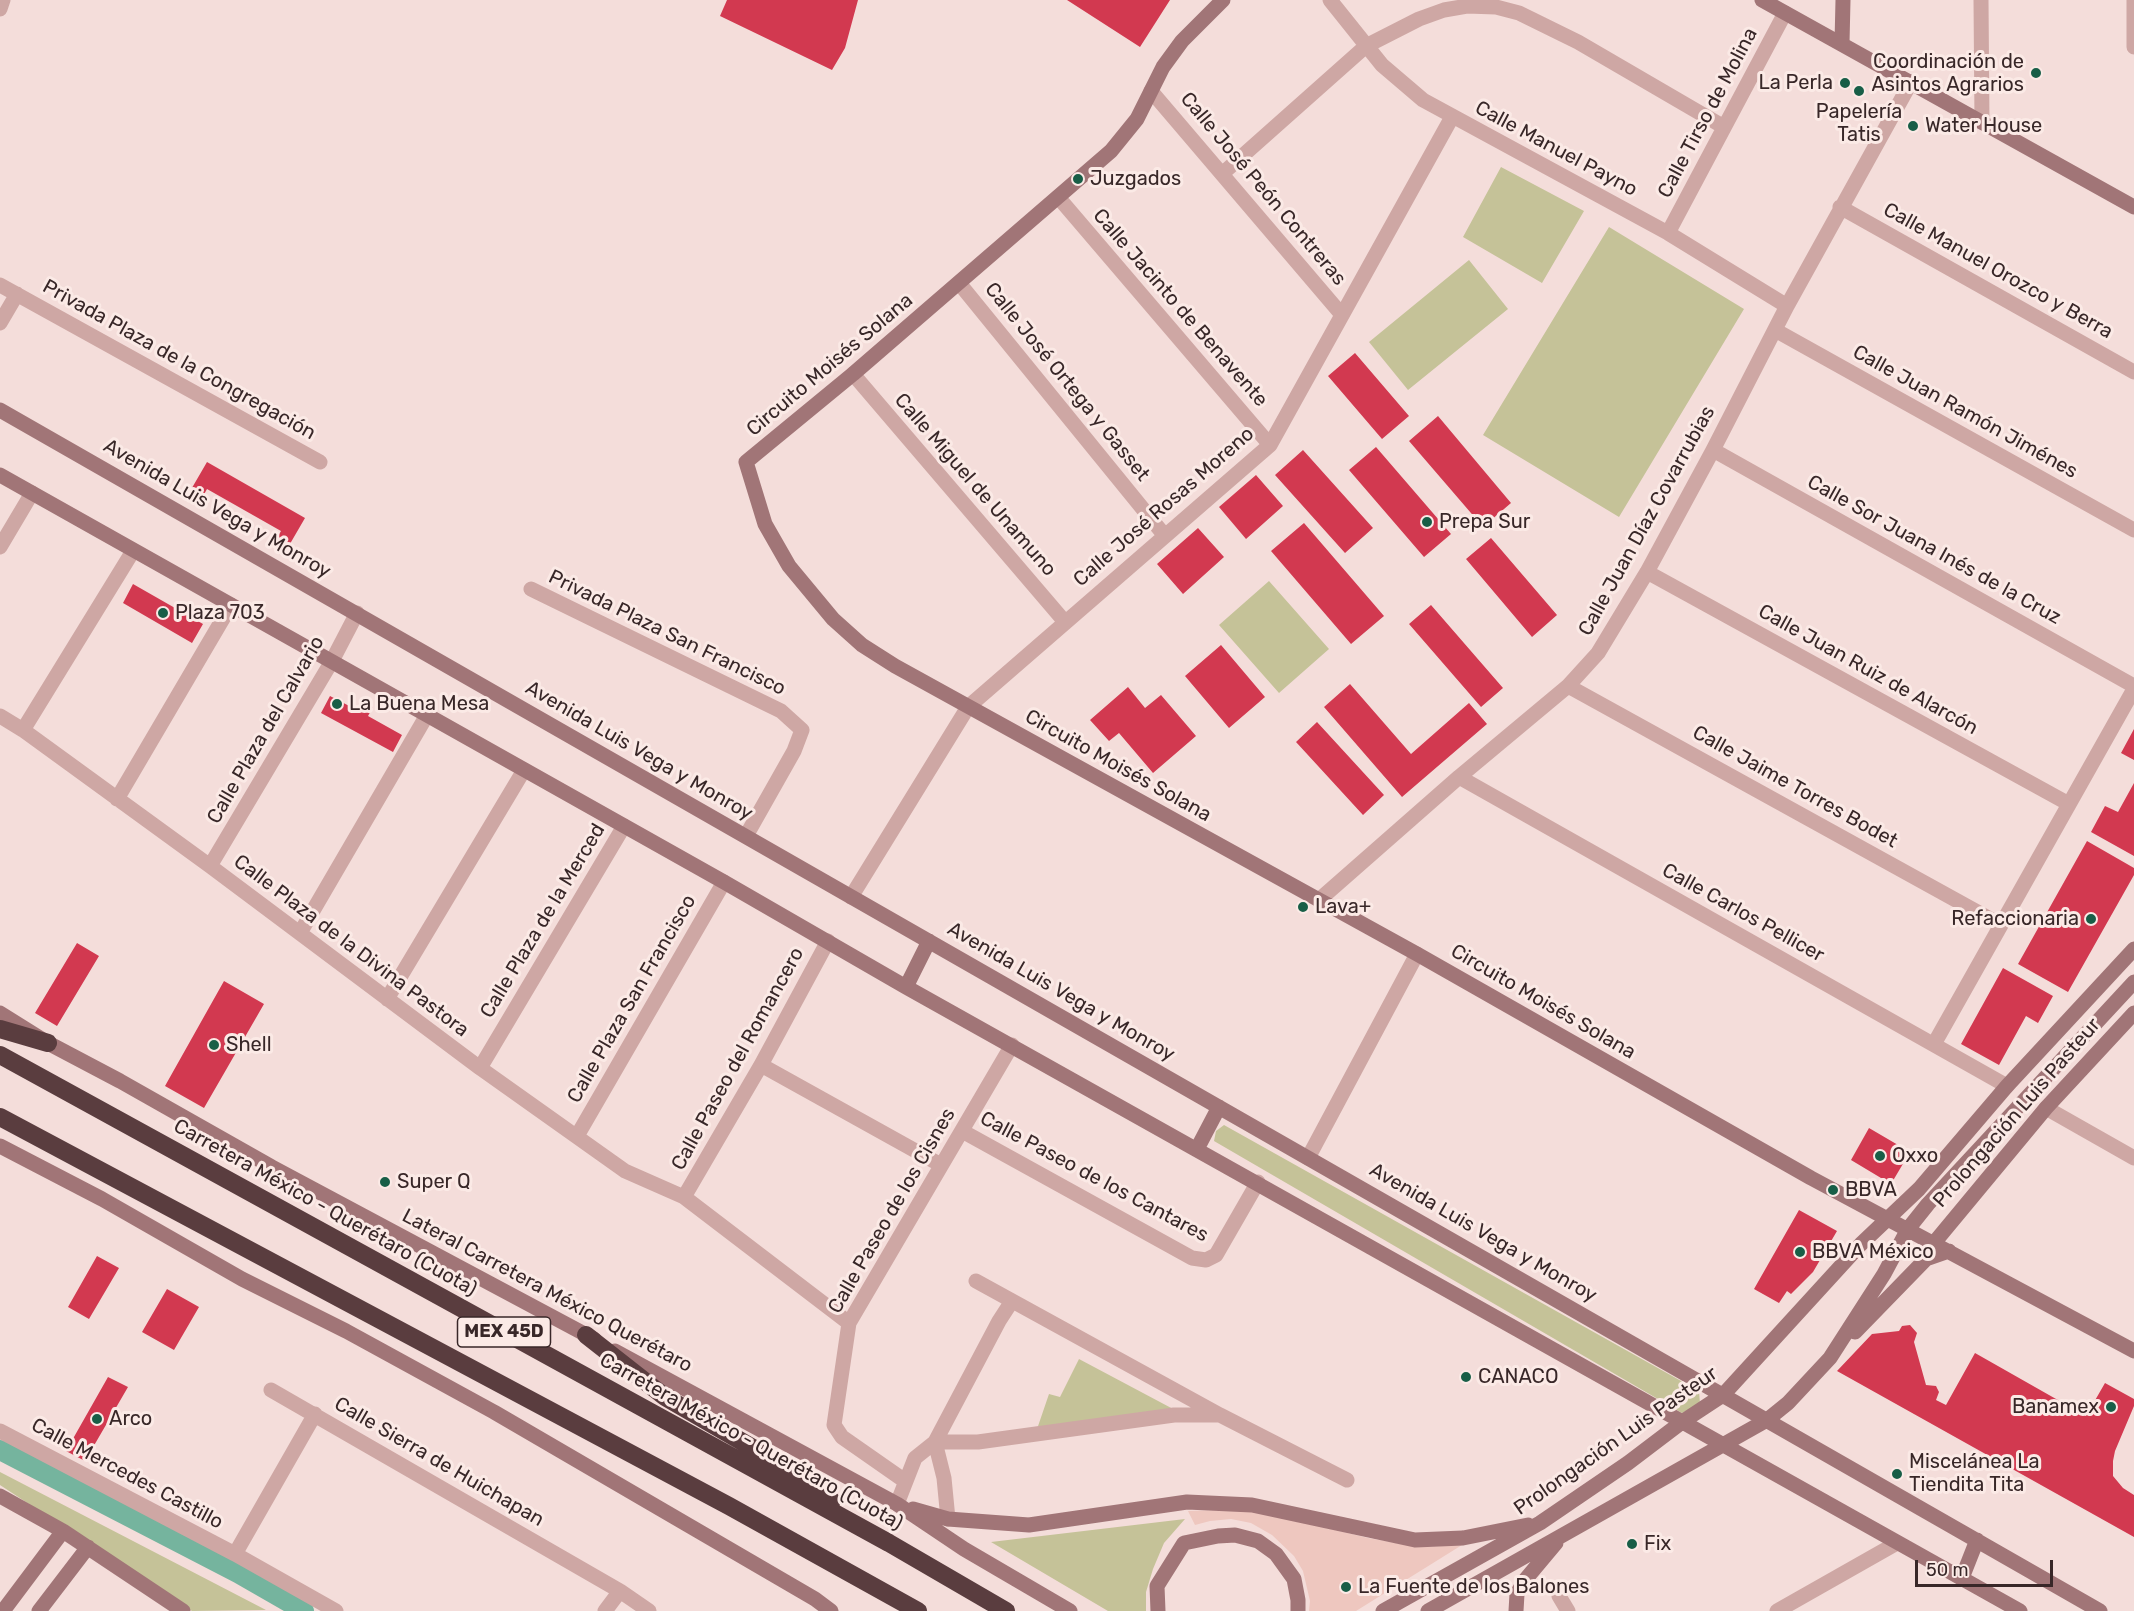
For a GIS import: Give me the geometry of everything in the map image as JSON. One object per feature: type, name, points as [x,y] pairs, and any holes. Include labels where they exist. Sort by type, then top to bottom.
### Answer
[{"type":"highway","points":[[0,1029],[48,1043]]},
{"type":"highway","name":"Carretera México - Querétaro (Cuota)","points":[[0,1055],[889,1543],[1006,1611]]},
{"type":"highway","name":"MEX 45D","points":[[0,1117],[718,1500],[918,1611]]},
{"type":"highway","points":[[586,1335],[665,1397],[784,1466],[889,1543]]},
{"type":"main road","name":"Circuito Moisés Solana","points":[[1223,0],[1182,41],[1163,67],[1137,119],[1112,151],[853,374],[746,462],[765,524],[789,566],[833,619],[862,645],[895,666],[1417,954],[1811,1178],[2134,1351]]},
{"type":"main road","points":[[1762,0],[2134,207]]},
{"type":"main road","points":[[1842,43],[1844,0]]},
{"type":"main road","name":"Avenida Luis Vega y Monroy","points":[[0,410],[2100,1611]]},
{"type":"main road","points":[[0,475],[724,882],[906,987],[1258,1182],[2020,1611]]},
{"type":"main road","points":[[906,987],[929,941]]},
{"type":"main road","name":"Prolongación Luis Pasteur","points":[[1383,1611],[1540,1523],[1723,1395],[1861,1244],[1919,1189],[2007,1086],[2134,949]]},
{"type":"main road","name":"Prolongación Luis Pasteur","points":[[1428,1611],[1767,1420],[1788,1403],[1830,1358],[1884,1274],[1908,1229],[1928,1204],[2134,981]]},
{"type":"main road","name":"Lateral Carretera México Querétaro","points":[[0,1013],[48,1043],[313,1189],[897,1504],[964,1549],[1070,1611]]},
{"type":"main road","name":"Prolongación Luis Pasteur","points":[[1934,1243],[2046,1108],[2134,1013]]},
{"type":"main road","points":[[1197,1149],[1219,1107]]},
{"type":"main road","points":[[0,1146],[102,1199],[242,1280],[346,1331],[494,1412],[815,1599],[831,1611]]},
{"type":"main road","points":[[1830,1358],[1926,1259],[1949,1251]]},
{"type":"main road","points":[[0,1496],[63,1531],[183,1611]]},
{"type":"main road","points":[[897,1504],[948,1519],[1029,1525],[1187,1502],[1252,1505],[1415,1540],[1463,1538],[1540,1523]]},
{"type":"main road","points":[[3,1611],[63,1531]]},
{"type":"main road","points":[[1158,1611],[1157,1586],[1184,1544],[1218,1536],[1235,1535],[1258,1541],[1276,1554],[1294,1579],[1298,1611]]},
{"type":"main road","points":[[1516,1611],[1518,1594],[1526,1580],[1562,1536]]},
{"type":"main road","points":[[1962,1578],[1977,1540]]},
{"type":"main road","points":[[39,1611],[88,1547]]},
{"type":"street","points":[[0,9],[3,0]]},
{"type":"street","name":"Calle Manuel Payno","points":[[1330,0],[1366,46],[1399,81],[1423,100],[1668,233],[1786,306]]},
{"type":"street","points":[[1981,0],[1982,122]]},
{"type":"street","points":[[2134,0],[2134,47]]},
{"type":"street","points":[[1222,174],[1366,46],[1419,19],[1444,10],[1467,6],[1496,7],[1520,13],[1578,42],[1724,127]]},
{"type":"street","name":"Calle Tirso de Molina","points":[[1668,233],[1785,13]]},
{"type":"street","name":"Calle Juan Díaz Covarrubias","points":[[1319,900],[1459,777],[1568,686],[1598,652],[1647,572],[1713,450],[1786,306],[1911,82]]},
{"type":"street","name":"Calle José Peón Contreras","points":[[1151,91],[1342,315]]},
{"type":"street","name":"Calle José Rosas Moreno","points":[[851,897],[968,707],[1270,445],[1452,117]]},
{"type":"street","name":"Calle Jacinto de Benavente","points":[[1058,197],[1270,445]]},
{"type":"street","name":"Calle Manuel Orozco y Berra","points":[[1840,207],[2134,372]]},
{"type":"street","name":"Calle José Ortega y Gasset","points":[[959,283],[1165,536]]},
{"type":"street","name":"Privada Plaza de la Congregación","points":[[0,285],[320,462]]},
{"type":"street","name":"Privada Plaza de la Congregación","points":[[0,323],[17,294]]},
{"type":"street","name":"Calle Juan Ramón Jiménes","points":[[1775,330],[2134,530]]},
{"type":"street","name":"Calle Miguel de Unamuno","points":[[853,374],[1065,622]]},
{"type":"street","name":"Calle Sor Juana Inés de la Cruz","points":[[1713,450],[2134,687]]},
{"type":"street","points":[[0,547],[32,493]]},
{"type":"street","points":[[23,730],[133,551]]},
{"type":"street","name":"Calle Juan Ruiz de Alarcón","points":[[1647,572],[2069,804]]},
{"type":"street","name":"Privada Plaza San Francisco","points":[[531,590],[781,711],[802,730],[794,751],[746,836]]},
{"type":"street","points":[[117,799],[231,605]]},
{"type":"street","name":"Calle Plaza del Calvario","points":[[210,866],[332,662],[357,614]]},
{"type":"street","name":"Calle Jaime Torres Bodet","points":[[1568,686],[2001,925]]},
{"type":"street","points":[[1934,1044],[2134,687]]},
{"type":"street","points":[[300,933],[427,715]]},
{"type":"street","name":"Calle Plaza de la Divina Pastora","points":[[0,716],[23,730],[210,866],[480,1068],[625,1171],[684,1197],[849,1323]]},
{"type":"street","points":[[387,999],[524,770]]},
{"type":"street","name":"Calle Carlos Pellicer","points":[[1459,777],[2007,1086]]},
{"type":"street","name":"Calle Plaza de la Merced","points":[[480,1068],[624,826]]},
{"type":"street","name":"Calle Plaza San Francisco","points":[[577,1136],[724,882]]},
{"type":"street","name":"Calle Paseo del Romancero","points":[[684,1197],[761,1065],[828,941]]},
{"type":"street","points":[[1308,1158],[1417,954]]},
{"type":"street","name":"Calle Paseo de los Cisnes","points":[[905,1481],[842,1437],[834,1425],[849,1323],[1012,1045]]},
{"type":"street","points":[[761,1065],[941,1165]]},
{"type":"street","points":[[2046,1108],[2134,1158]]},
{"type":"street","name":"Calle Paseo de los Cantares","points":[[962,1131],[1192,1258],[1206,1260],[1216,1255],[1258,1182]]},
{"type":"street","points":[[976,1281],[1220,1415],[1347,1480]]},
{"type":"street","points":[[897,1504],[915,1458],[935,1442],[999,1321],[1012,1301]]},
{"type":"street","points":[[271,1390],[315,1414]]},
{"type":"street","name":"Calle Sierra de Huichapan","points":[[235,1554],[315,1414],[620,1591],[649,1611]]},
{"type":"street","points":[[935,1442],[978,1442],[1173,1415],[1220,1415]]},
{"type":"street","name":"Calle Mercedes Castillo","points":[[0,1431],[235,1554],[336,1611]]},
{"type":"street","points":[[935,1442],[944,1478],[948,1519]]},
{"type":"street","points":[[1777,1611],[1897,1543]]},
{"type":"street","points":[[605,1611],[620,1591]]},
{"type":"street","points":[[1558,1596],[1568,1611]]},
{"type":"shaded area","points":[[1501,167],[1584,211],[1542,283],[1463,237]]},
{"type":"shaded area","points":[[1609,227],[1744,309],[1619,517],[1483,435]]},
{"type":"shaded area","points":[[1469,260],[1508,309],[1408,390],[1369,342]]},
{"type":"shaded area","points":[[1269,581],[1329,649],[1279,693],[1219,625]]},
{"type":"shaded area","points":[[1224,1125],[1699,1391],[1700,1404],[1682,1413],[1214,1141],[1216,1131]]},
{"type":"shaded area","points":[[1079,1359],[1175,1410],[1036,1432],[1049,1394],[1060,1397]]},
{"type":"shaded area","points":[[0,1472],[266,1610],[192,1611],[0,1485]]},
{"type":"shaded area","points":[[1188,1511],[1248,1511],[1282,1517],[1368,1538],[1419,1547],[1462,1545],[1356,1611],[1309,1611],[1310,1601],[1303,1571],[1294,1556],[1272,1535],[1251,1523],[1231,1519],[1195,1525]]},
{"type":"shaded area","points":[[1185,1519],[1164,1543],[1146,1592],[1146,1611],[1108,1611],[991,1542]]},
{"type":"building","points":[[727,0],[858,0],[845,48],[832,70],[720,16]]},
{"type":"building","points":[[1067,0],[1170,0],[1140,47]]},
{"type":"building","points":[[1355,353],[1409,416],[1382,439],[1328,376]]},
{"type":"building","points":[[1438,416],[1511,503],[1483,527],[1409,441]]},
{"type":"building","points":[[1376,447],[1451,534],[1424,557],[1349,470]]},
{"type":"building","points":[[1303,450],[1373,528],[1345,553],[1275,475]]},
{"type":"building","points":[[207,462],[305,518],[287,549],[275,542],[281,531],[207,489],[201,500],[189,493]]},
{"type":"building","points":[[1256,475],[1283,506],[1246,539],[1219,507]]},
{"type":"building","points":[[1304,523],[1384,616],[1351,644],[1271,551]]},
{"type":"building","points":[[1198,528],[1224,557],[1183,594],[1157,564]]},
{"type":"building","points":[[1491,538],[1557,615],[1532,637],[1466,559]]},
{"type":"building","name":"Plaza 703","points":[[133,584],[203,624],[192,643],[123,603]]},
{"type":"building","points":[[1431,605],[1503,688],[1481,707],[1409,624]]},
{"type":"building","points":[[1221,645],[1265,697],[1229,728],[1185,676]]},
{"type":"building","points":[[1350,684],[1411,754],[1469,703],[1487,724],[1402,797],[1324,707]]},
{"type":"building","points":[[1128,687],[1145,708],[1161,695],[1196,736],[1153,773],[1119,733],[1109,741],[1090,720]]},
{"type":"building","points":[[330,696],[357,710],[362,701],[373,707],[368,716],[402,735],[393,752],[321,713]]},
{"type":"building","points":[[1317,722],[1384,795],[1363,815],[1296,742]]},
{"type":"building","points":[[2134,729],[2134,760],[2121,753]]},
{"type":"building","points":[[2134,783],[2134,856],[2091,832],[2105,806],[2118,812]]},
{"type":"building","points":[[2087,841],[2134,868],[2134,875],[2068,992],[2018,964]]},
{"type":"building","points":[[77,943],[99,956],[57,1026],[35,1013]]},
{"type":"building","points":[[2003,968],[2053,996],[2038,1023],[2026,1016],[1999,1065],[1961,1044]]},
{"type":"building","name":"Shell","points":[[224,981],[264,1004],[204,1108],[165,1086]]},
{"type":"building","name":"Oxxo","points":[[1869,1128],[1910,1152],[1891,1184],[1851,1160]]},
{"type":"building","name":"BBVA México","points":[[1799,1210],[1837,1231],[1813,1272],[1791,1294],[1787,1291],[1779,1303],[1754,1289]]},
{"type":"building","points":[[97,1256],[119,1268],[89,1319],[68,1307]]},
{"type":"building","points":[[167,1289],[199,1307],[174,1350],[142,1332]]},
{"type":"building","points":[[1910,1325],[1917,1333],[1914,1342],[1926,1385],[1936,1386],[1939,1392],[1936,1400],[1946,1405],[1975,1353],[2086,1416],[2105,1383],[2134,1399],[2134,1406],[2115,1451],[2113,1476],[2123,1488],[2134,1495],[2134,1537],[1837,1371],[1872,1334],[1899,1331],[1902,1326]]},
{"type":"building","name":"Arco","points":[[108,1377],[128,1387],[85,1461],[66,1451]]},
{"type":"waterway","points":[[0,1450],[238,1573],[304,1611]]},
{"type":"place","name":"Coordinación de Asintos Agrarios","points":[[2036,73]]},
{"type":"place","name":"La Perla","points":[[1845,83]]},
{"type":"place","name":"Papelería Tatis","points":[[1859,91]]},
{"type":"place","name":"Water House","points":[[1913,126]]},
{"type":"place","name":"Juzgados","points":[[1078,179]]},
{"type":"place","name":"Prepa Sur","points":[[1427,522]]},
{"type":"place","name":"Plaza 703","points":[[163,613]]},
{"type":"place","name":"La Buena Mesa","points":[[337,704]]},
{"type":"place","name":"Lava+","points":[[1303,907]]},
{"type":"place","name":"Refaccionaria","points":[[2091,919]]},
{"type":"place","name":"Shell","points":[[214,1045]]},
{"type":"place","name":"Oxxo","points":[[1880,1156]]},
{"type":"place","name":"Super Q","points":[[385,1182]]},
{"type":"place","name":"BBVA","points":[[1833,1190]]},
{"type":"place","name":"BBVA México","points":[[1800,1252]]},
{"type":"place","name":"CANACO","points":[[1466,1377]]},
{"type":"place","name":"Banamex","points":[[2111,1407]]},
{"type":"place","name":"Arco","points":[[97,1419]]},
{"type":"place","name":"Miscelánea La Tiendita Tita","points":[[1897,1474]]},
{"type":"place","name":"Fix","points":[[1632,1544]]},
{"type":"place","name":"La Fuente de los Balones","points":[[1346,1587]]}]
